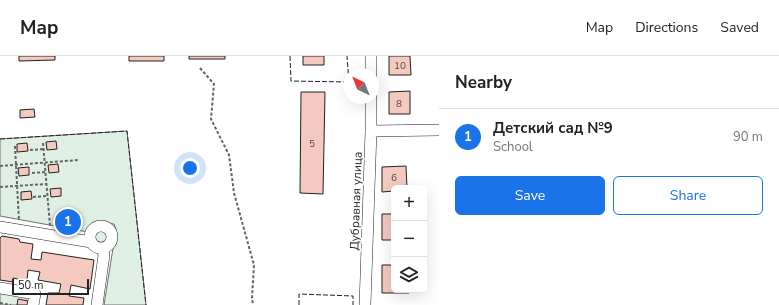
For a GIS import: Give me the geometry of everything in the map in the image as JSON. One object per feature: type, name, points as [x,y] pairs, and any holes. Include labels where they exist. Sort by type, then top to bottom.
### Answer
[{"type":"street","points":[[370,56],[371,68]]},
{"type":"street","name":"Дубравная улица","points":[[365,305],[371,104]]},
{"type":"street","points":[[371,131],[439,130]]},
{"type":"street","points":[[0,227],[91,242],[96,247],[102,248],[108,245],[112,240],[111,232],[106,227],[98,226],[90,234],[91,242]]},
{"type":"street","points":[[97,305],[104,255],[102,248]]},
{"type":"street","points":[[0,288],[35,294],[33,305]]},
{"type":"path","points":[[200,68],[214,84],[211,119],[229,155],[234,193],[254,265],[253,305]]},
{"type":"path","points":[[43,143],[50,226],[48,235]]},
{"type":"path","points":[[15,146],[19,220],[17,230]]},
{"type":"path","points":[[30,150],[44,149]]},
{"type":"path","points":[[0,166],[78,160]]},
{"type":"path","points":[[32,173],[46,172]]},
{"type":"path","points":[[0,187],[46,184]]},
{"type":"path","points":[[34,197],[47,196]]},
{"type":"path","points":[[0,303],[11,305]]},
{"type":"green space","points":[[127,131],[146,305],[104,305],[116,229],[114,224],[100,223],[88,232],[0,216],[0,139]]},
{"type":"green space","points":[[101,230],[106,232],[108,237],[106,242],[101,244],[96,242],[94,237],[96,232]]},
{"type":"green space","points":[[0,290],[31,296],[30,305],[0,305]]},
{"type":"building","points":[[19,56],[55,56],[55,60],[19,61]]},
{"type":"building","points":[[129,56],[164,56],[164,61],[129,61]]},
{"type":"building","points":[[189,56],[225,56],[225,59],[189,59]]},
{"type":"building","points":[[303,56],[324,56],[324,65],[303,65]]},
{"type":"building","points":[[389,56],[410,56],[411,75],[389,75]]},
{"type":"building","points":[[410,91],[410,114],[389,114],[389,92]]},
{"type":"building","points":[[301,92],[325,92],[323,194],[300,193]]},
{"type":"building","points":[[34,109],[35,117],[20,118],[20,110]]},
{"type":"building","points":[[56,141],[57,149],[47,150],[46,142]]},
{"type":"building","points":[[27,143],[28,151],[17,152],[17,144]]},
{"type":"building","points":[[58,164],[59,172],[49,173],[48,165]]},
{"type":"building","points":[[406,166],[407,185],[391,185],[391,191],[382,192],[382,167]]},
{"type":"building","points":[[29,167],[29,175],[19,176],[18,168]]},
{"type":"building","points":[[61,188],[61,196],[51,197],[50,189]]},
{"type":"building","points":[[31,191],[32,199],[21,200],[21,192]]},
{"type":"building","points":[[382,214],[391,214],[391,240],[382,240]]},
{"type":"building","points":[[2,236],[19,239],[20,242],[33,244],[31,259],[41,260],[42,252],[94,260],[90,289],[71,285],[69,296],[84,298],[83,305],[46,305],[48,293],[59,293],[61,284],[38,280],[40,272],[28,270],[27,281],[13,278],[13,282],[0,280],[0,238]]},
{"type":"building","points":[[382,265],[391,265],[391,293],[382,293]]},
{"type":"building","points":[[18,299],[28,301],[27,305],[17,305]]},
{"type":"fence","points":[[290,56],[291,81],[349,82],[347,56]]},
{"type":"fence","points":[[0,139],[127,131],[146,305]]},
{"type":"fence","points":[[299,305],[299,294],[353,296],[353,305]]},
{"type":"place","name":"Детский сад №9","points":[[68,222]]}]
